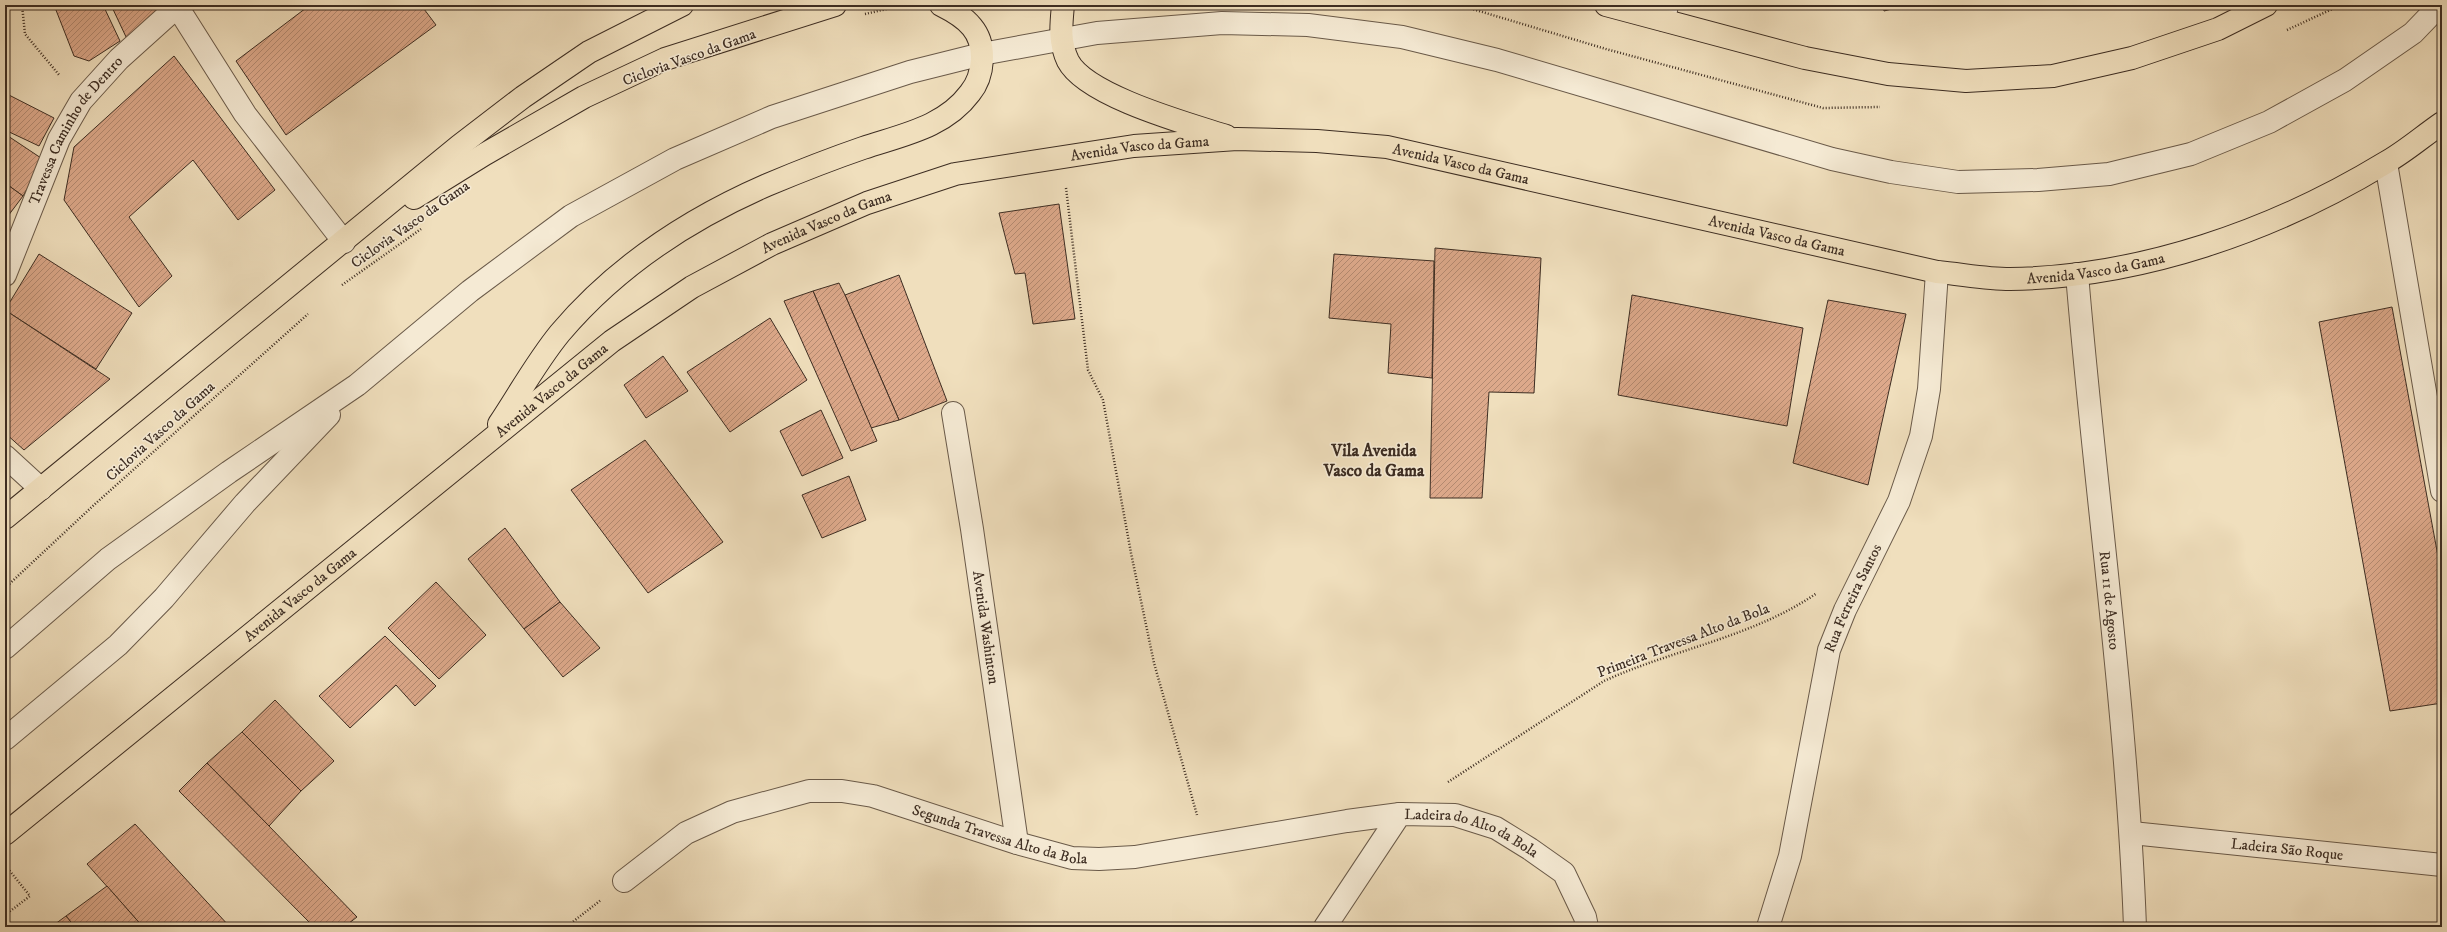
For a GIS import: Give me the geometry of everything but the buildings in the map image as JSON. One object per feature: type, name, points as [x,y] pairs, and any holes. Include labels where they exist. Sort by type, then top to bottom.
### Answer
[{"type":"main road","points":[[5,518],[523,96],[589,52],[682,5]]},
{"type":"main road","points":[[344,242],[485,154],[584,98],[665,59],[835,5]]},
{"type":"main road","points":[[486,443],[559,335],[592,297],[630,264],[689,225],[766,186],[861,149],[926,128],[951,113],[971,93],[979,77],[982,54],[974,29],[962,16],[941,5]]},
{"type":"main road","points":[[1063,5],[1060,40],[1069,63],[1088,81],[1120,99],[1237,139]]},
{"type":"main road","points":[[1606,5],[1666,13],[1805,58],[1888,74],[1966,81],[2053,76],[2132,58],[2218,29],[2266,5]]},
{"type":"main road","name":"Avenida Vasco da Gama","points":[[5,834],[612,341],[692,287],[772,244],[867,202],[955,174],[1134,146],[1237,139],[1317,141],[1387,147],[1937,272],[2009,279],[2077,274],[2164,259],[2238,234],[2313,202],[2386,163],[2442,123]]},
{"type":"street","points":[[5,648],[108,560],[229,472],[357,385],[470,291],[571,216],[675,159],[787,112],[877,81],[982,54],[1097,33],[1222,23],[1308,26],[1402,37],[1497,60],[1832,159],[1891,172],[1958,182],[2038,180],[2109,174],[2191,154],[2269,122],[2345,80],[2412,33],[2440,5]]},
{"type":"street","name":"Travessa Caminho de Dentro","points":[[5,275],[59,139],[81,101],[119,59],[178,6],[245,114],[344,242]]},
{"type":"street","points":[[2386,163],[2442,491]]},
{"type":"street","name":"Rua Ferreira Santos","points":[[1768,927],[1790,856],[1829,650],[1845,610],[1899,501],[1921,436],[1929,388],[1937,272]]},
{"type":"street","name":"Rua 11 de Agosto","points":[[2077,274],[2089,416],[2110,597],[2132,833],[2136,927]]},
{"type":"street","points":[[5,739],[118,645],[164,598],[245,503],[357,385]]},
{"type":"street","name":"Avenida Washinton","points":[[953,413],[972,529],[1017,843]]},
{"type":"street","points":[[5,456],[41,489]]},
{"type":"street","name":"Segunda Travessa Alto da Bola","points":[[624,881],[686,832],[732,812],[809,791],[842,791],[873,796],[1017,843],[1072,858],[1099,860],[1135,858],[1347,821],[1400,814]]},
{"type":"street","name":"Ladeira do Alto da Bola","points":[[1325,927],[1400,814],[1455,815],[1496,828],[1530,848],[1564,873],[1585,917],[1587,927]]},
{"type":"street","name":"Ladeira São Roque","points":[[2132,833],[2442,865]]},
{"type":"path","points":[[22,5],[25,34],[81,101]]},
{"type":"path","points":[[859,16],[904,5]]},
{"type":"path","points":[[1063,156],[1088,370],[1103,400],[1131,553],[1154,663],[1205,845]]},
{"type":"path","name":"Ciclovia Vasco da Gama","points":[[341,286],[426,226]]},
{"type":"path","name":"Ciclovia Vasco da Gama","points":[[5,588],[95,504],[311,311]]},
{"type":"path","name":"Primeira Travessa Alto da Bola","points":[[1446,784],[1604,681],[1632,668],[1748,629],[1802,603],[1820,590]]},
{"type":"path","points":[[5,864],[30,896],[5,915]]},
{"type":"path","points":[[566,927],[624,881]]},
{"type":"district","name":"Vila Avenida Vasco da Gama","points":[[1374,460]]}]
